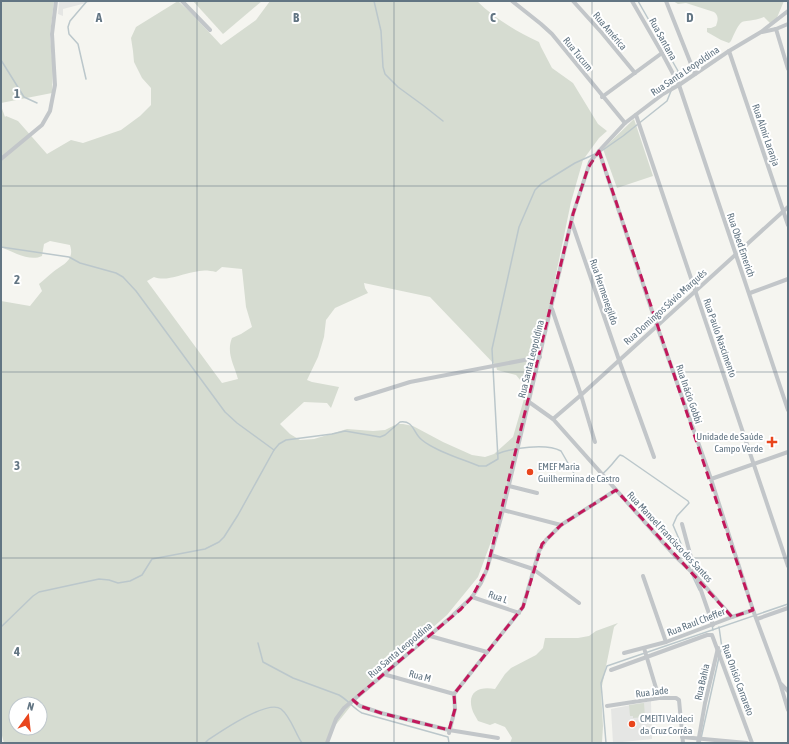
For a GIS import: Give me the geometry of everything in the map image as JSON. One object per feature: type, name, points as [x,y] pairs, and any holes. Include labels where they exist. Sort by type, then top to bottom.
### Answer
[{"type":"street","points":[[1,159],[42,125],[50,111],[55,85],[52,34],[56,1]]},
{"type":"street","points":[[182,1],[210,30]]},
{"type":"street","name":"Rua Tucum","points":[[512,1],[552,34],[602,97],[625,123]]},
{"type":"street","name":"Rua América","points":[[573,1],[635,73]]},
{"type":"street","name":"Rua Santana","points":[[632,1],[679,85]]},
{"type":"street","points":[[666,1],[695,74]]},
{"type":"street","name":"Rua Santa Leopoldina","points":[[327,743],[336,719],[344,708],[450,618],[472,597],[481,582],[491,555],[504,510],[528,402],[572,222],[588,168],[599,151],[625,123],[662,94],[679,85],[729,51],[761,32],[788,11]]},
{"type":"street","points":[[761,32],[776,29],[788,24]]},
{"type":"street","points":[[776,29],[788,69]]},
{"type":"street","name":"Rua Almir Laranja","points":[[729,51],[788,225]]},
{"type":"street","points":[[602,97],[662,53]]},
{"type":"street","name":"Rua Obed Emerich","points":[[679,85],[788,410]]},
{"type":"street","name":"Rua Paulo Nascimento","points":[[636,115],[755,464],[788,566]]},
{"type":"street","name":"Rua Inácio Gobbi","points":[[599,151],[788,710]]},
{"type":"street","name":"Rua Domingos Sávio Marquês","points":[[553,419],[788,207]]},
{"type":"street","name":"Rua Hermenegildo","points":[[572,222],[654,457]]},
{"type":"street","points":[[750,293],[788,279]]},
{"type":"street","points":[[551,309],[581,395],[595,442]]},
{"type":"street","points":[[356,399],[410,382],[540,357]]},
{"type":"street","name":"Rua Manoel Francisco dos Santos","points":[[528,402],[553,419],[675,556],[695,574],[732,617]]},
{"type":"street","points":[[710,480],[788,452]]},
{"type":"street","points":[[509,486],[537,494]]},
{"type":"street","points":[[449,732],[455,709],[454,694],[525,603],[542,544],[561,525],[616,490]]},
{"type":"street","points":[[504,510],[561,525]]},
{"type":"street","points":[[682,524],[695,574],[713,625]]},
{"type":"street","points":[[491,555],[534,569],[579,603]]},
{"type":"street","points":[[643,576],[666,642]]},
{"type":"street","name":"Rua L","points":[[472,597],[518,613]]},
{"type":"street","points":[[757,618],[788,608]]},
{"type":"street","name":"Rua Raul Cheffer","points":[[624,653],[666,642],[754,610]]},
{"type":"street","name":"Rua Onísio Carrareto","points":[[611,670],[710,634],[713,637],[722,658],[752,743]]},
{"type":"street","points":[[430,636],[487,652]]},
{"type":"street","points":[[644,648],[659,698]]},
{"type":"street","name":"Rua Bahia","points":[[698,741],[705,703],[718,649]]},
{"type":"street","name":"Rua M","points":[[383,674],[454,694]]},
{"type":"street","points":[[780,683],[788,690]]},
{"type":"street","name":"Rua Jade","points":[[607,706],[674,697],[678,699],[682,743]]},
{"type":"street","points":[[353,700],[360,706],[449,732],[498,738]]},
{"type":"street","points":[[682,737],[698,741],[747,743]]},
{"type":"highlighted area","points":[[599,151],[753,610],[732,617],[616,490],[561,525],[542,544],[523,607],[454,694],[455,709],[449,730],[381,713],[360,706],[353,700],[461,609],[472,597],[487,569],[573,214],[588,168]]},
{"type":"shaded area","points":[[1,1],[54,1],[50,35],[53,70],[52,93],[1,103]]},
{"type":"shaded area","points":[[59,1],[94,1],[63,9],[63,16],[58,14]]},
{"type":"shaded area","points":[[178,1],[221,45],[256,20],[270,1],[477,1],[506,24],[539,42],[552,68],[573,83],[598,124],[607,131],[599,138],[583,160],[571,202],[547,318],[502,512],[478,577],[447,615],[378,675],[330,732],[326,743],[4,743],[1,732],[1,301],[30,306],[42,291],[39,284],[67,262],[71,255],[71,250],[70,245],[50,241],[44,244],[42,256],[32,258],[22,256],[1,247],[1,106],[5,117],[6,116],[18,121],[47,154],[71,140],[83,143],[121,130],[140,116],[151,105],[151,88],[142,78],[134,62],[131,38],[136,27]],"holes":[[[222,267],[242,269],[246,307],[252,327],[232,338],[230,343],[230,354],[238,379],[222,383],[147,281],[154,277],[163,279],[199,271],[216,272]],[[364,283],[430,297],[496,366],[497,370],[516,375],[521,381],[524,399],[513,437],[494,454],[485,457],[472,455],[413,426],[403,424],[397,424],[385,430],[373,431],[347,429],[314,439],[300,440],[290,434],[280,424],[304,402],[327,403],[331,408],[339,387],[307,380],[318,357],[324,337],[326,320],[335,308],[368,293]]]},
{"type":"shaded area","points":[[193,1],[262,1],[223,34]]},
{"type":"shaded area","points":[[673,1],[784,1],[776,20],[770,23],[764,17],[743,22],[738,26],[729,43],[707,32],[707,28],[716,26],[718,18],[714,12],[686,3],[678,4]]},
{"type":"shaded area","points":[[634,119],[653,176],[617,188],[603,149]]},
{"type":"shaded area","points":[[618,623],[614,627],[601,691],[603,726],[602,743],[510,743],[512,738],[505,727],[495,723],[490,725],[478,721],[472,709],[471,698],[473,694],[484,688],[495,689],[511,668],[536,655],[543,648],[545,638],[578,638],[589,636],[596,631]]},
{"type":"shaded area","name":"CMEITI Valdeci da Cruz Corrêa","points":[[651,701],[652,739],[613,743],[611,709]]},
{"type":"shaded area","points":[[644,703],[645,717],[633,718],[633,716],[630,716],[629,705]]},
{"type":"waterway","points":[[86,79],[78,44],[69,34],[68,27],[70,21],[87,1]]},
{"type":"waterway","points":[[374,1],[381,31],[383,67],[385,74],[398,87],[443,121]]},
{"type":"waterway","points":[[638,1],[678,71],[676,76]]},
{"type":"waterway","points":[[1,60],[24,97],[37,103]]},
{"type":"waterway","points":[[672,87],[675,80]]},
{"type":"waterway","points":[[600,152],[667,101],[671,91]]},
{"type":"waterway","points":[[1,627],[39,592],[99,579],[118,583],[130,581],[142,575],[152,559],[205,549],[219,542],[224,537],[238,515],[274,450],[279,444],[286,440],[345,431],[380,437],[385,435],[400,422],[405,422],[411,425],[419,437],[427,444],[479,466],[486,466],[498,459],[492,349],[519,227],[535,190],[541,184],[575,163],[595,154]]},
{"type":"waterway","points":[[1,247],[69,257],[80,263],[116,273],[123,277],[136,291],[225,412],[237,423],[274,450]]},
{"type":"waterway","points":[[497,454],[529,447],[547,447],[555,449],[561,451],[576,477],[582,481],[588,482],[594,480],[605,472],[620,455],[623,456],[688,501],[689,503],[677,516],[673,525],[690,568]]},
{"type":"waterway","points":[[691,573],[699,590]]},
{"type":"waterway","points":[[606,743],[601,683],[607,666],[788,604]]},
{"type":"waterway","points":[[712,625],[713,630]]},
{"type":"waterway","points":[[719,627],[722,648],[720,653]]},
{"type":"waterway","points":[[258,643],[263,662],[293,678],[339,695],[362,713],[448,737],[449,743]]},
{"type":"waterway","points":[[700,743],[719,657]]},
{"type":"waterway","points":[[205,743],[222,730],[255,712],[265,708],[274,707],[281,709],[284,712],[302,743]]},
{"type":"place","name":"Unidade de Saúde Campo Verde","points":[[772,442]]},
{"type":"place","name":"EMEF Maria Guilhermina de Castro","points":[[530,472]]},
{"type":"place","name":"CMEITI Valdeci da Cruz Corrêa","points":[[632,724]]}]
